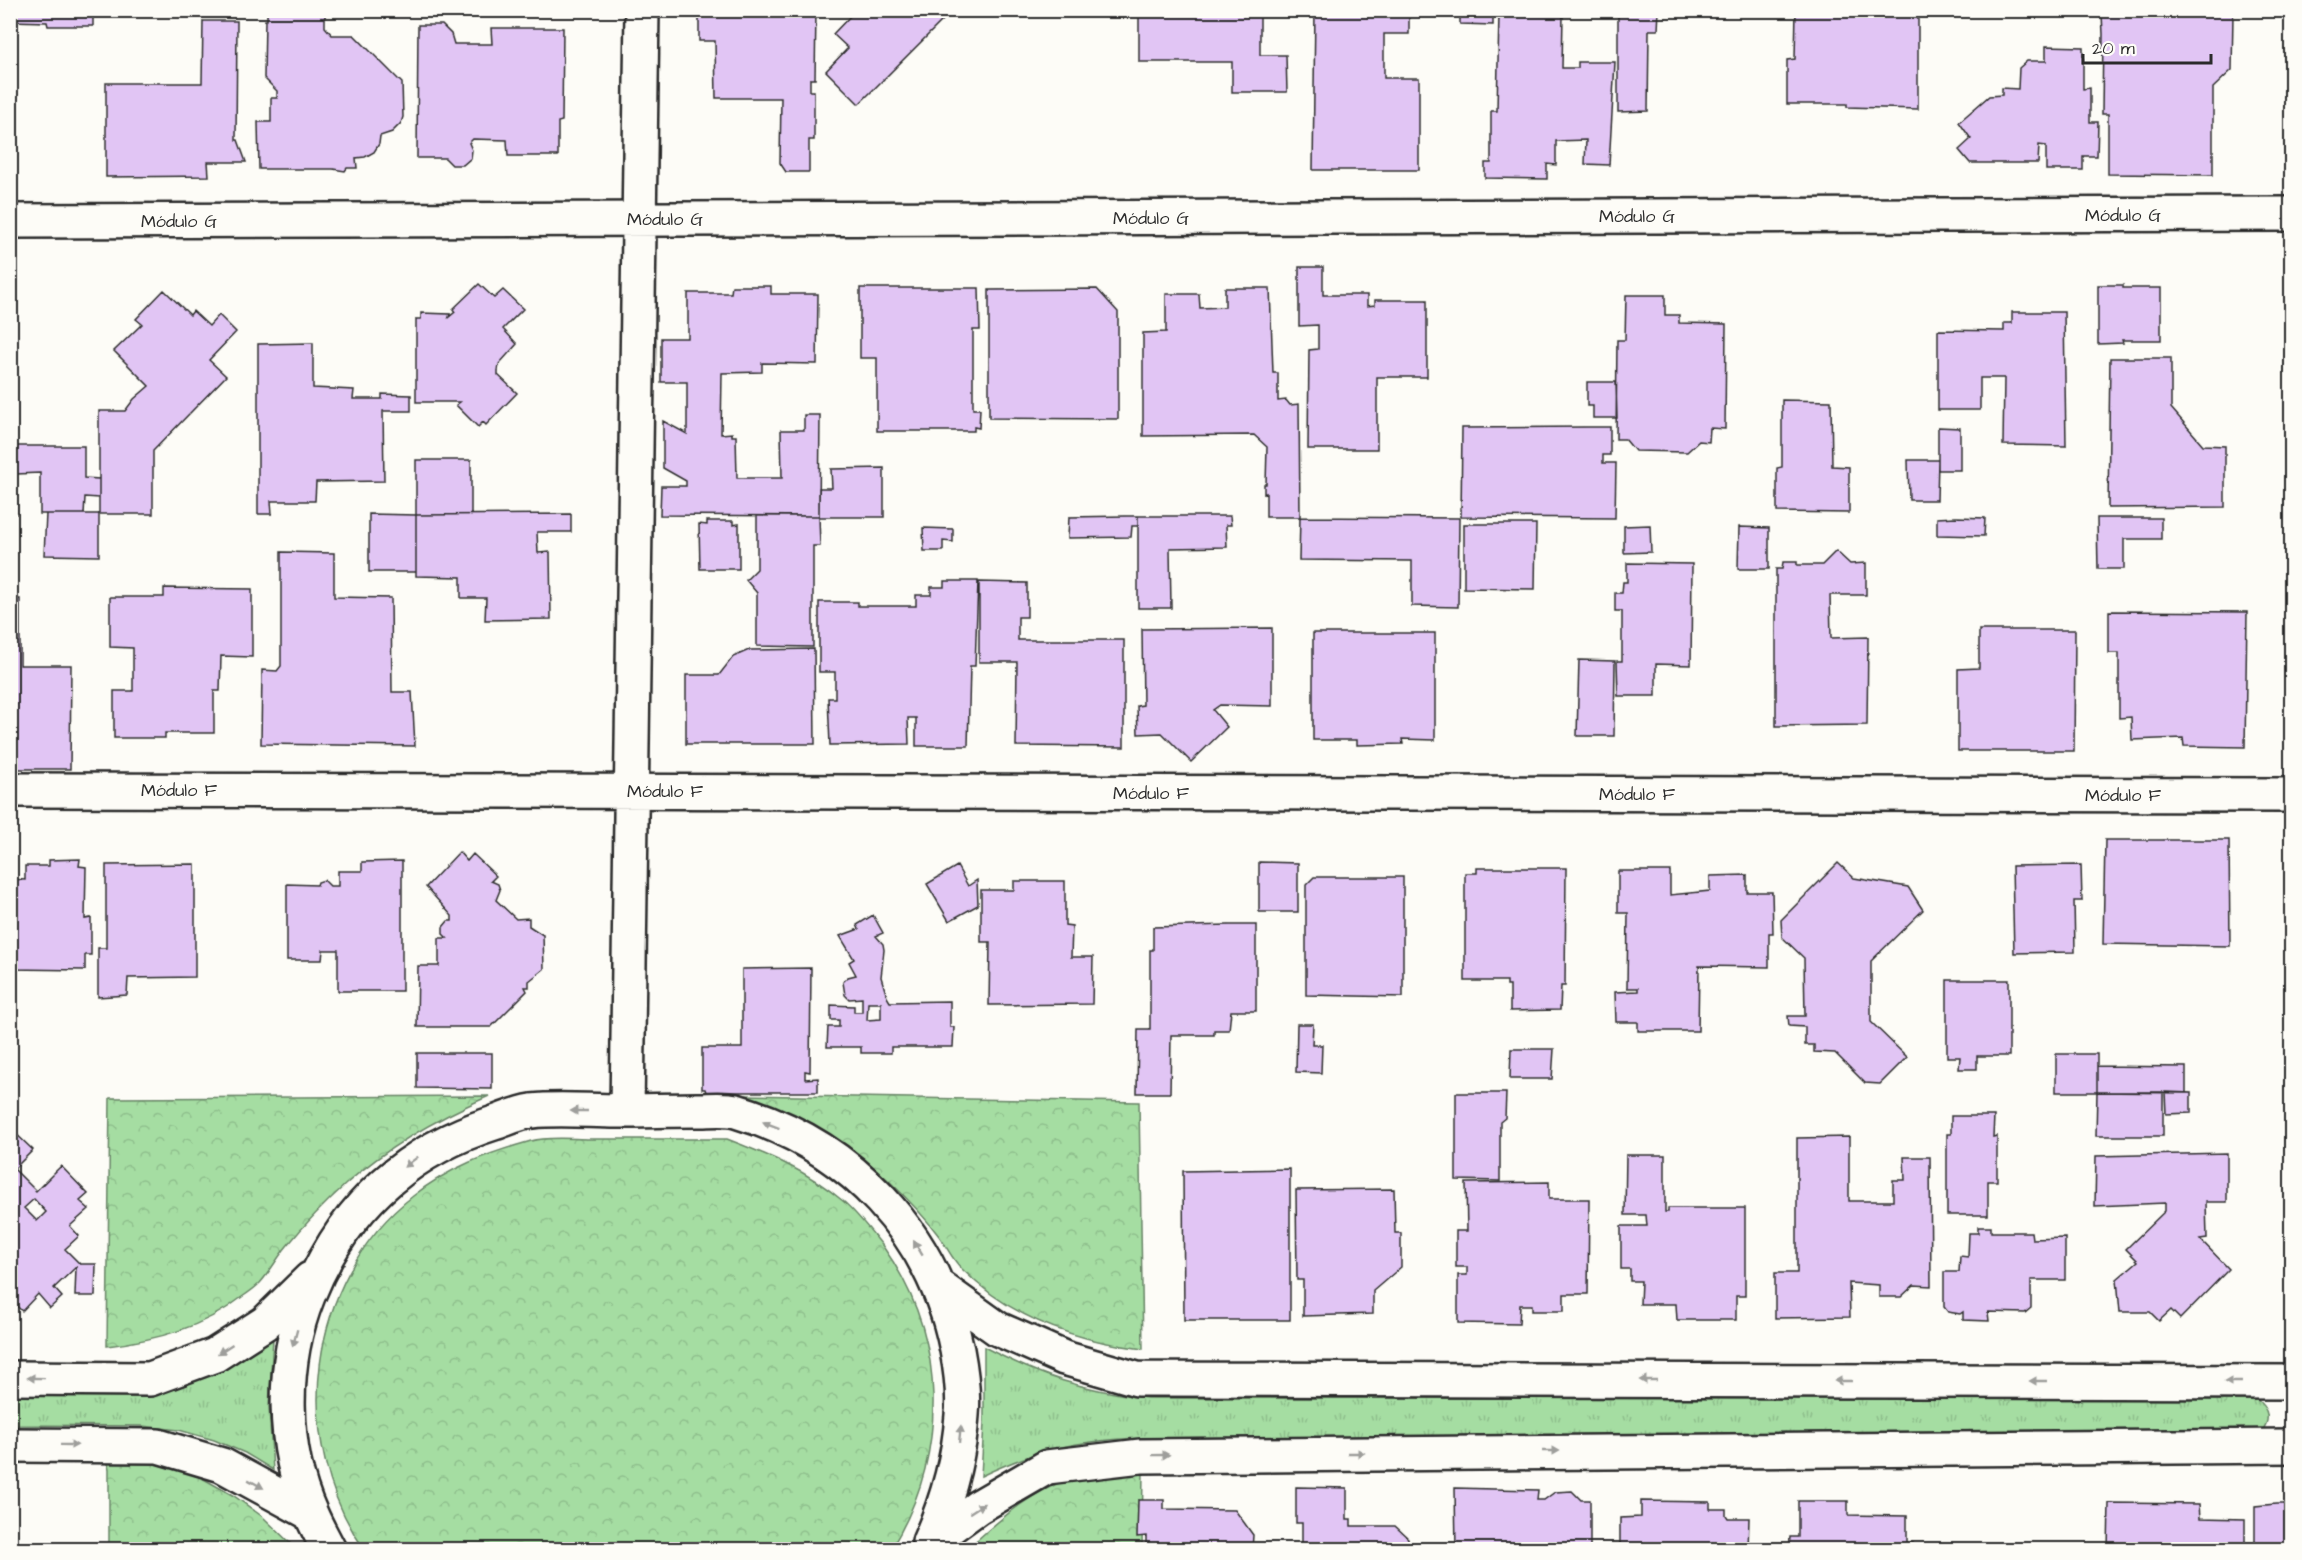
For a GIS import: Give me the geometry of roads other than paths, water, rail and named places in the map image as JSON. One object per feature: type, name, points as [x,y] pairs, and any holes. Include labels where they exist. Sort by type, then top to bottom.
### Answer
[{"type":"street","points":[[627,1111],[642,10]]},
{"type":"street","name":"Módulo G","points":[[10,221],[2292,214]]},
{"type":"street","name":"Módulo F","points":[[10,790],[2292,795]]},
{"type":"street","points":[[329,1550],[310,1513],[297,1473],[290,1431],[288,1389],[292,1348],[303,1309],[318,1272],[338,1236],[363,1204],[393,1176],[425,1152],[462,1133],[530,1111],[732,1110],[792,1133],[830,1155],[863,1181],[894,1212],[918,1247],[938,1286],[952,1327],[961,1369],[963,1412],[958,1457],[947,1500],[927,1546]]},
{"type":"street","points":[[10,1378],[150,1379],[216,1355],[265,1323],[318,1272]]},
{"type":"street","points":[[938,1286],[998,1329],[1064,1358],[1137,1378],[2292,1382]]},
{"type":"street","points":[[10,1445],[158,1446],[222,1465],[310,1513]]},
{"type":"street","points":[[927,1546],[978,1507],[1047,1467],[1141,1456],[2292,1446]]}]
